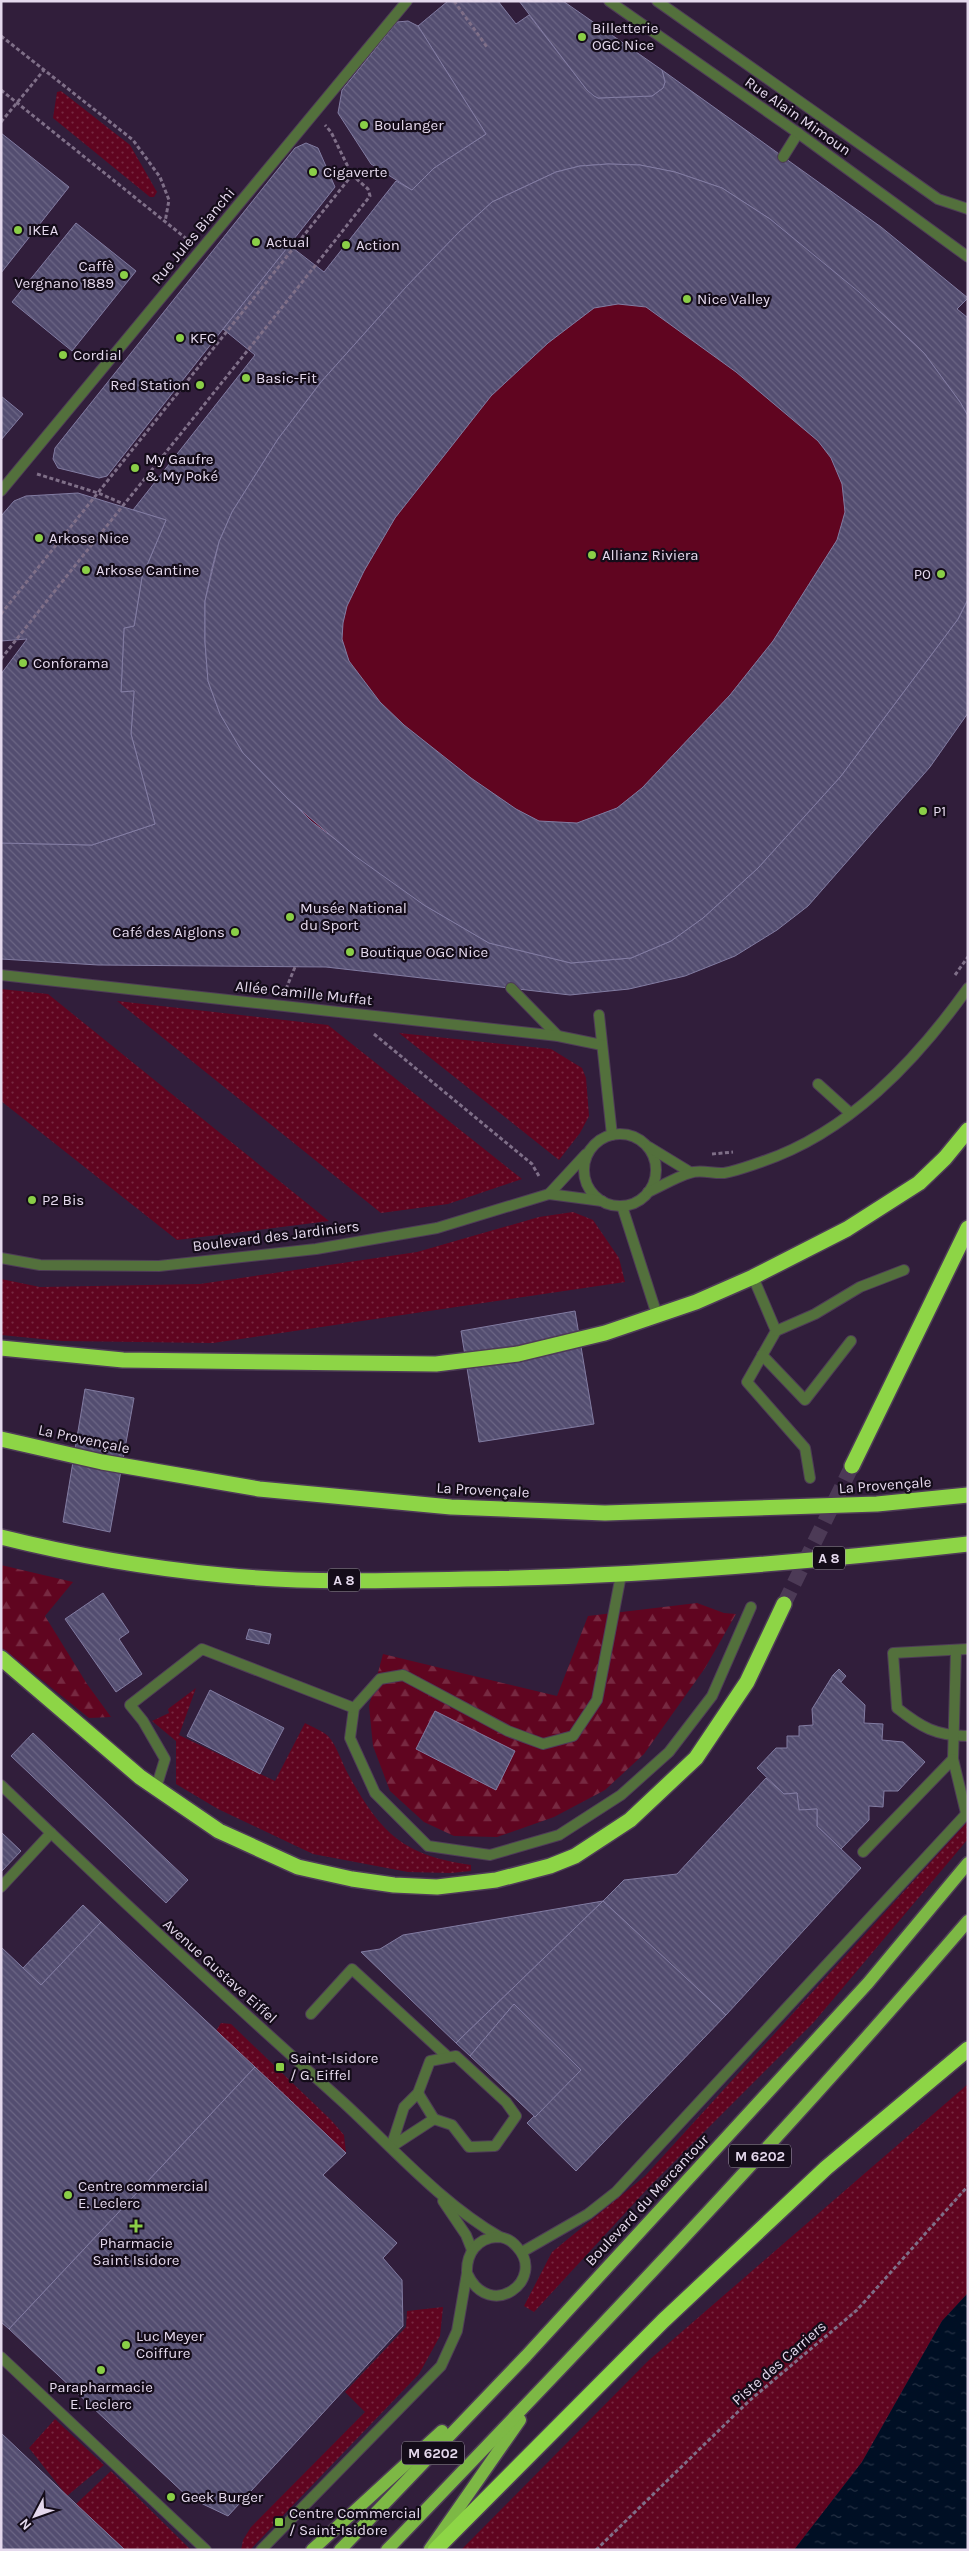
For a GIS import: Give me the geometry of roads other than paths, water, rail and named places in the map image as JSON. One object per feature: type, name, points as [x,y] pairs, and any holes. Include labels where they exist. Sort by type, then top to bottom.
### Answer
[{"type":"highway","points":[[1,1348],[123,1360],[436,1364],[518,1354],[605,1332],[696,1302],[754,1277],[847,1229],[920,1183],[945,1158],[968,1130]]},
{"type":"highway","points":[[852,1466],[968,1228]]},
{"type":"highway","name":"La Provençale","points":[[1,1439],[102,1462],[259,1489],[451,1507],[605,1513],[857,1505],[968,1495]]},
{"type":"highway","name":"A 8","points":[[1,1537],[119,1560],[223,1575],[358,1581],[621,1575],[690,1571],[968,1544]]},
{"type":"highway","points":[[1,1658],[156,1788],[219,1831],[298,1866],[352,1879],[394,1885],[437,1886],[496,1880],[528,1873],[575,1856],[630,1820],[696,1758],[747,1682],[784,1604]]},
{"type":"highway","points":[[435,2550],[663,2321],[826,2168],[968,2049]]},
{"type":"main road","name":"Boulevard du Mercantour","points":[[340,2550],[526,2356],[861,1990],[968,1863]]},
{"type":"main road","name":"M 6202","points":[[387,2550],[545,2385],[827,2083],[968,1921]]},
{"type":"main road","points":[[312,2550],[526,2356]]},
{"type":"main road","points":[[429,2550],[545,2385]]},
{"type":"street","name":"Rue Jules Bianchi","points":[[1,491],[407,1]]},
{"type":"street","name":"Rue Alain Mimoun","points":[[609,1],[968,257]]},
{"type":"street","points":[[657,1],[938,199],[968,209]]},
{"type":"street","points":[[783,157],[798,134]]},
{"type":"street","name":"Allée Camille Muffat","points":[[1,975],[558,1036],[602,1045]]},
{"type":"street","points":[[511,988],[558,1036]]},
{"type":"street","points":[[648,1192],[690,1172],[724,1172],[760,1162],[788,1152],[822,1134],[885,1085],[918,1052],[968,988]]},
{"type":"street","points":[[599,1015],[612,1135]]},
{"type":"street","points":[[818,1084],[850,1113]]},
{"type":"street","points":[[646,1145],[655,1163],[654,1183],[641,1199],[622,1206],[602,1201],[594,1194],[585,1175],[584,1165],[594,1146],[612,1135],[624,1134],[636,1138],[690,1172]]},
{"type":"street","name":"Boulevard des Jardiniers","points":[[549,1194],[594,1146]]},
{"type":"street","name":"Boulevard des Jardiniers","points":[[1,1258],[40,1265],[159,1266],[316,1249],[437,1228],[549,1194],[602,1201]]},
{"type":"street","points":[[622,1206],[657,1315]]},
{"type":"street","points":[[810,1478],[805,1448],[747,1382],[776,1332],[815,1314],[860,1287],[904,1270]]},
{"type":"street","points":[[754,1277],[776,1332]]},
{"type":"street","points":[[762,1355],[805,1400],[851,1342]]},
{"type":"street","points":[[621,1575],[597,1700],[573,1736],[543,1744],[508,1731],[402,1675],[380,1679],[354,1708],[350,1738],[376,1794],[428,1846],[490,1855],[560,1835],[621,1794],[669,1752],[712,1696],[751,1607]]},
{"type":"street","points":[[156,1788],[165,1759],[143,1721],[130,1705],[202,1649],[354,1708]]},
{"type":"street","points":[[968,1649],[893,1653],[897,1708],[920,1726],[953,1736],[968,1736]]},
{"type":"street","points":[[522,2252],[588,2214],[616,2192],[967,1813],[953,1759],[956,1650]]},
{"type":"street","points":[[864,1852],[953,1759]]},
{"type":"street","name":"Avenue Gustave Eiffel","points":[[1,1785],[124,1903],[422,2176],[476,2223],[500,2237]]},
{"type":"street","points":[[1,1887],[51,1833]]},
{"type":"street","points":[[311,2014],[352,1969],[448,2057]]},
{"type":"street","points":[[391,2146],[404,2107],[418,2093],[430,2060],[456,2056],[506,2102],[516,2116],[495,2146],[469,2147],[452,2126],[434,2119],[418,2093]]},
{"type":"street","points":[[391,2146],[434,2119]]},
{"type":"street","name":"Avenue Gustave Eiffel","points":[[422,2176],[450,2210],[472,2250]]},
{"type":"street","points":[[261,2550],[441,2366],[457,2331],[468,2273],[468,2257],[472,2250],[480,2242],[500,2237],[509,2240],[522,2252],[525,2274],[520,2284],[512,2292],[501,2296],[490,2296],[476,2287],[468,2273]]},
{"type":"street","points":[[1,2357],[206,2550]]},
{"type":"water","points":[[968,2293],[968,2550],[794,2550],[862,2462],[942,2321]]},
{"type":"tunnel","points":[[784,1604],[852,1466]]},
{"type":"place","name":"Billetterie OGC Nice","points":[[582,37]]},
{"type":"place","name":"Boulanger","points":[[364,125]]},
{"type":"place","name":"Cigaverte","points":[[313,172]]},
{"type":"place","name":"IKEA","points":[[18,230]]},
{"type":"place","name":"Actual","points":[[256,242]]},
{"type":"place","name":"Action","points":[[346,245]]},
{"type":"place","name":"Caffè Vergnano 1889","points":[[124,275]]},
{"type":"place","name":"Nice Valley","points":[[687,299]]},
{"type":"place","name":"KFC","points":[[180,338]]},
{"type":"place","name":"Cordial","points":[[63,355]]},
{"type":"place","name":"Basic-Fit","points":[[246,378]]},
{"type":"place","name":"Red Station","points":[[200,385]]},
{"type":"place","name":"My Gaufre & My Poké","points":[[135,468]]},
{"type":"place","name":"Arkose Nice","points":[[39,538]]},
{"type":"place","name":"Allianz Riviera","points":[[592,555]]},
{"type":"place","name":"Arkose Cantine","points":[[86,570]]},
{"type":"place","name":"P0","points":[[941,574]]},
{"type":"place","name":"Conforama","points":[[23,663]]},
{"type":"place","name":"P1","points":[[923,811]]},
{"type":"place","name":"Musée National du Sport","points":[[290,917]]},
{"type":"place","name":"Café des Aiglons","points":[[235,932]]},
{"type":"place","name":"Boutique OGC Nice","points":[[350,952]]},
{"type":"place","name":"P2 Bis","points":[[32,1200]]},
{"type":"place","name":"Saint-Isidore / G. Eiffel","points":[[280,2067]]},
{"type":"place","name":"Centre commercial E. Leclerc","points":[[68,2195]]},
{"type":"place","name":"Pharmacie Saint Isidore","points":[[136,2226]]},
{"type":"place","name":"Luc Meyer Coiffure","points":[[126,2345]]},
{"type":"place","name":"Parapharmacie E. Leclerc","points":[[101,2370]]},
{"type":"place","name":"Geek Burger","points":[[171,2497]]},
{"type":"place","name":"Centre Commercial / Saint-Isidore","points":[[279,2522]]}]
